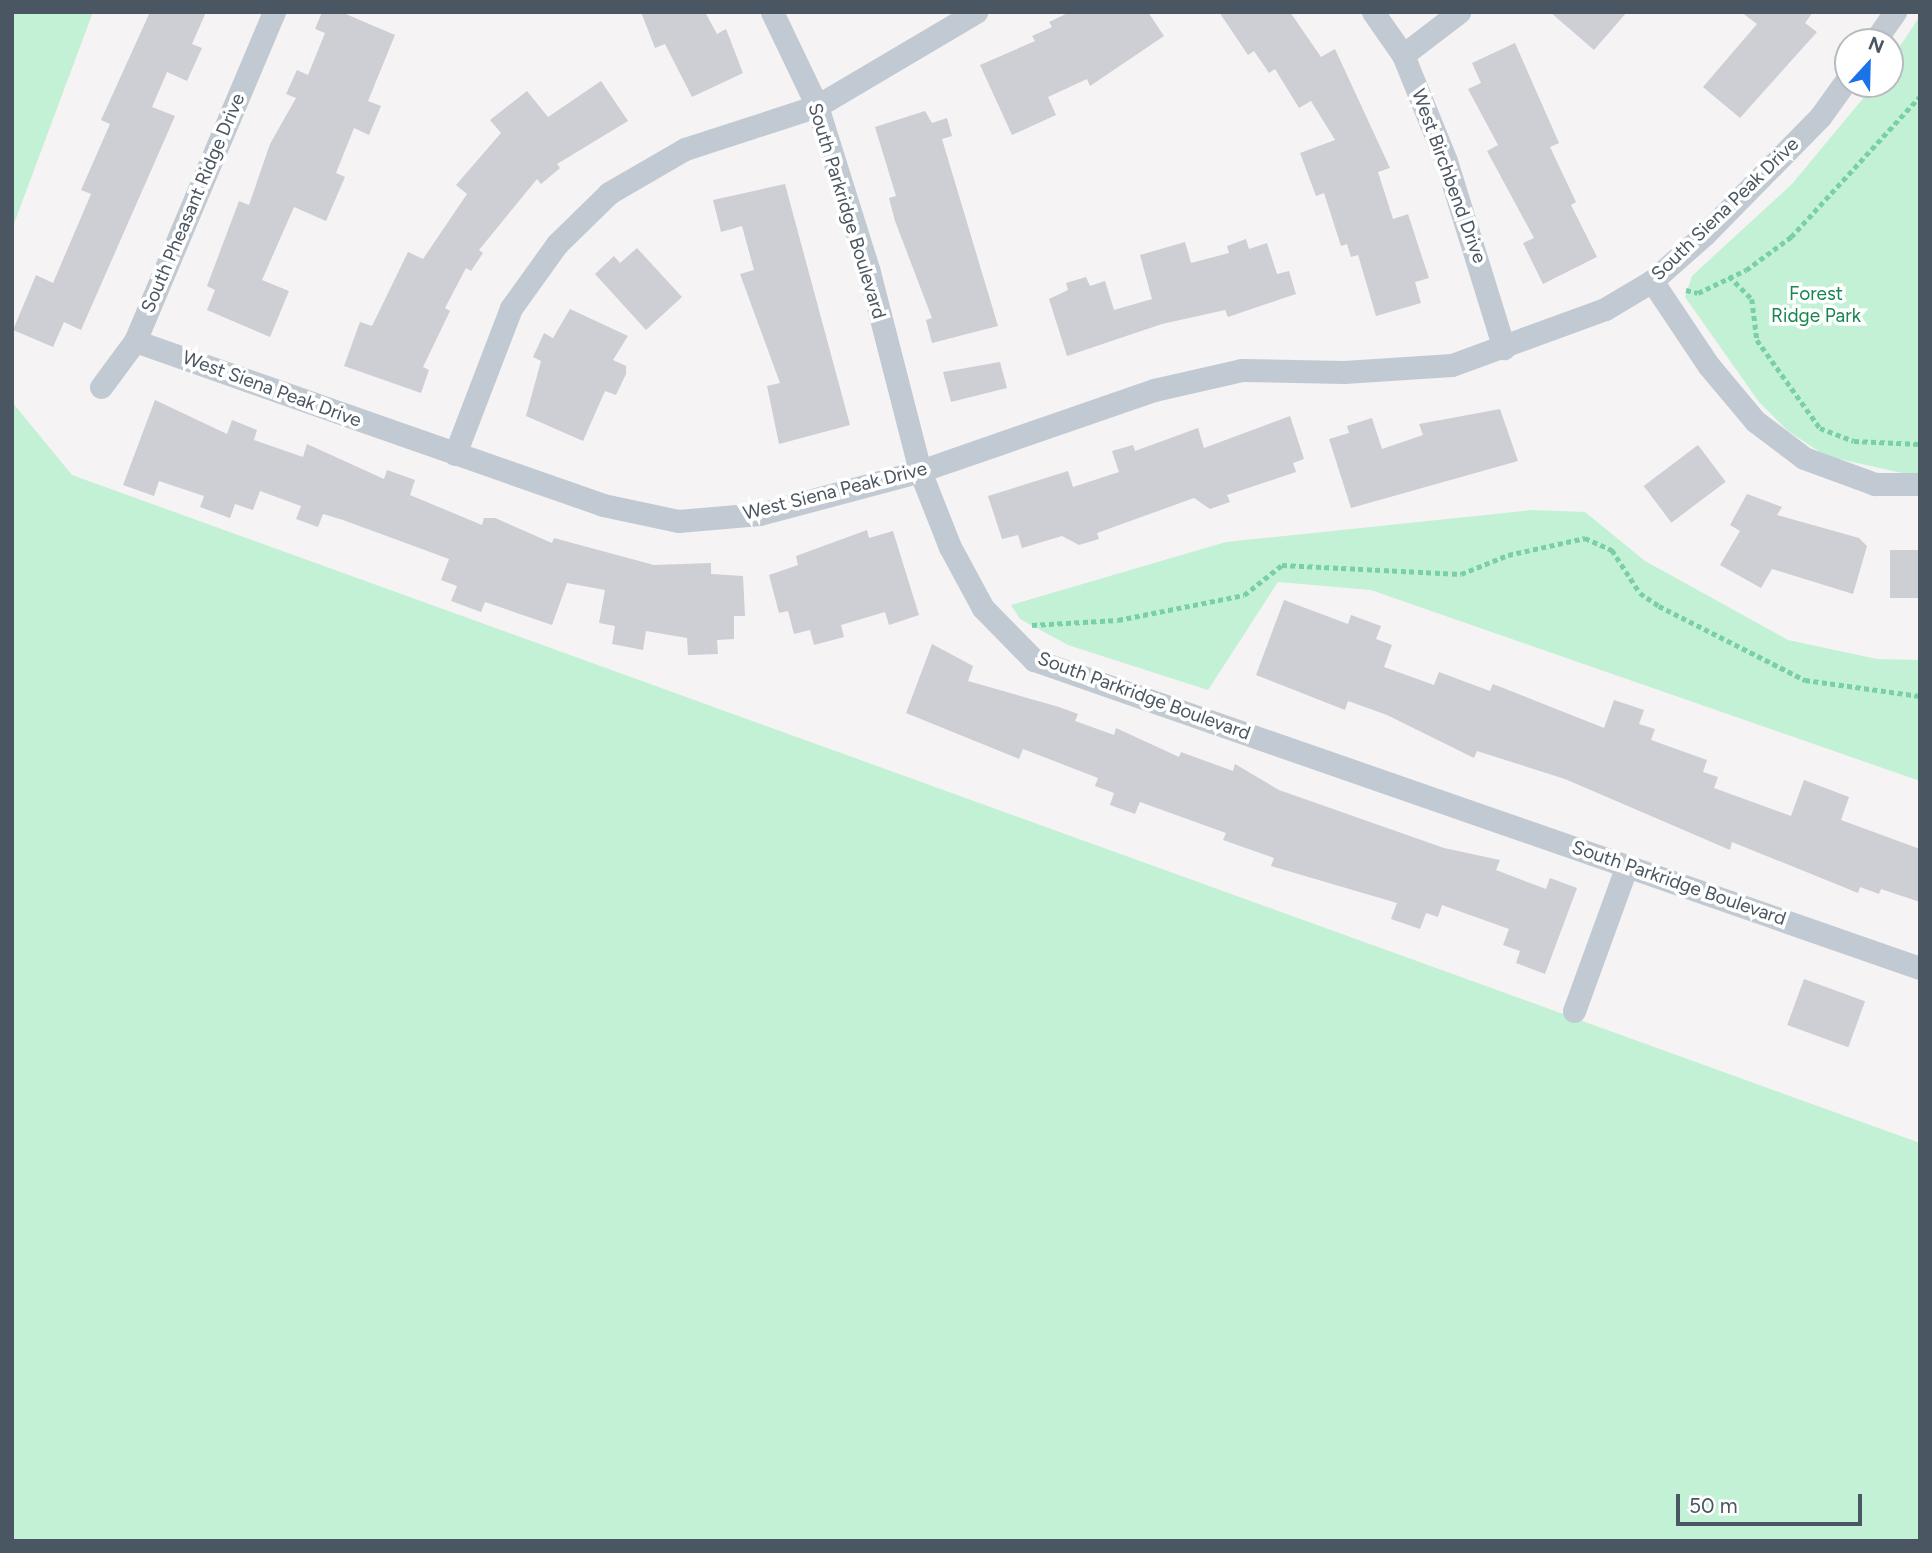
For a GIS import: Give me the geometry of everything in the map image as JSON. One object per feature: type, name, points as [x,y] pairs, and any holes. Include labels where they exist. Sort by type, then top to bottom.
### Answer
[{"type":"street","name":"South Pheasant Ridge Drive","points":[[101,387],[135,341],[274,12]]},
{"type":"street","name":"South Parkridge Boulevard","points":[[772,12],[817,106],[869,272],[920,471],[983,608],[1034,660],[1920,968]]},
{"type":"street","points":[[456,454],[511,308],[556,244],[610,193],[685,149],[817,106],[976,12]]},
{"type":"street","name":"West Birchbend Drive","points":[[1373,12],[1403,55],[1446,161],[1504,348]]},
{"type":"street","points":[[1403,55],[1459,12]]},
{"type":"street","points":[[1884,28],[1895,12]]},
{"type":"street","name":"South Siena Peak Drive","points":[[1504,348],[1605,309],[1652,281],[1820,117],[1834,98]]},
{"type":"street","points":[[1652,281],[1755,421],[1816,462],[1875,484],[1920,484]]},
{"type":"street","name":"West Siena Peak Drive","points":[[135,341],[603,505],[678,522],[760,514],[920,471],[1154,390],[1242,370],[1344,372],[1452,365],[1504,348]]},
{"type":"street","points":[[1574,1011],[1627,865]]},
{"type":"path","points":[[1652,281],[1698,293],[1791,237],[1920,96]]},
{"type":"path","points":[[1729,275],[1752,299],[1757,340],[1797,403],[1820,428],[1854,441],[1920,444]]},
{"type":"path","points":[[1009,634],[1036,623],[1118,620],[1244,595],[1282,565],[1461,575],[1508,555],[1586,538],[1612,550],[1640,593],[1659,606],[1805,680],[1920,696]]},
{"type":"green space","points":[[12,12],[93,12],[12,229]]},
{"type":"green space","name":"Forest Ridge Park","points":[[1920,16],[1920,477],[1826,456],[1788,431],[1759,402],[1685,297],[1692,276],[1792,184],[1863,98],[1904,98],[1904,40]]},
{"type":"green space","points":[[12,402],[72,475],[1920,1143],[1920,1541],[12,1541]]},
{"type":"green space","points":[[1532,510],[1585,512],[1645,561],[1788,640],[1877,659],[1920,660],[1920,781],[1371,590],[1278,582],[1208,690],[1068,645],[1020,619],[1011,605],[1226,542]]},
{"type":"building","points":[[150,12],[206,12],[192,44],[202,48],[187,81],[167,72],[152,107],[175,116],[81,330],[64,322],[53,347],[13,330],[36,275],[53,283],[91,194],[81,190],[110,124],[101,120]]},
{"type":"building","points":[[322,12],[341,12],[395,35],[368,101],[381,106],[369,135],[354,128],[336,173],[345,177],[326,221],[294,207],[262,280],[289,291],[270,337],[207,310],[215,290],[207,286],[239,201],[249,205],[270,144],[296,98],[286,94],[297,70],[308,75],[325,33],[315,29]]},
{"type":"building","points":[[641,12],[705,12],[717,34],[726,29],[743,73],[692,97],[665,44],[655,48]]},
{"type":"building","points":[[1070,12],[1148,12],[1164,36],[1090,86],[1087,79],[1048,97],[1056,115],[1012,135],[980,65],[1035,41],[1032,36],[1052,27],[1049,22]]},
{"type":"building","points":[[1219,12],[1290,12],[1321,57],[1335,49],[1390,168],[1378,172],[1393,219],[1408,214],[1429,278],[1415,282],[1421,303],[1376,316],[1358,255],[1351,257],[1347,244],[1341,246],[1324,193],[1316,196],[1300,153],[1335,140],[1311,101],[1299,108],[1275,69],[1269,73],[1254,51],[1248,55]]},
{"type":"building","points":[[1550,12],[1627,12],[1594,50]]},
{"type":"building","points":[[1741,12],[1813,12],[1805,23],[1817,32],[1740,118],[1703,87],[1757,24]]},
{"type":"building","points":[[1515,43],[1559,143],[1550,147],[1576,202],[1571,205],[1597,257],[1543,284],[1523,243],[1534,238],[1487,151],[1498,145],[1468,89],[1481,83],[1472,63]]},
{"type":"building","points":[[601,81],[628,121],[557,164],[560,168],[541,184],[537,179],[479,250],[483,253],[471,271],[466,268],[445,308],[450,311],[423,367],[429,370],[421,393],[344,366],[360,322],[372,326],[408,252],[423,259],[467,194],[456,185],[501,133],[490,120],[527,91],[548,117]]},
{"type":"building","points":[[925,111],[932,123],[947,118],[952,136],[942,139],[998,326],[932,343],[926,320],[932,318],[895,221],[889,198],[896,196],[875,127]]},
{"type":"building","points":[[785,184],[850,425],[779,444],[767,386],[780,383],[740,274],[754,270],[742,226],[721,232],[713,200]]},
{"type":"building","points":[[1246,239],[1249,249],[1267,243],[1277,274],[1289,271],[1296,294],[1228,317],[1225,310],[1162,324],[1067,356],[1049,299],[1068,290],[1066,283],[1086,277],[1090,286],[1105,281],[1114,310],[1152,299],[1140,255],[1185,242],[1191,263],[1229,253],[1227,246]]},
{"type":"building","points":[[637,248],[682,297],[646,330],[595,274],[614,256],[620,263]]},
{"type":"building","points":[[570,309],[628,336],[613,360],[626,366],[626,374],[616,395],[605,391],[583,441],[526,416],[541,361],[533,357],[544,333],[553,338]]},
{"type":"building","points":[[1000,362],[1007,388],[951,402],[943,372]]},
{"type":"building","points":[[155,400],[227,434],[232,420],[257,430],[254,440],[303,457],[307,444],[384,479],[387,470],[415,480],[410,495],[482,525],[484,518],[495,518],[552,543],[554,538],[654,565],[711,563],[711,574],[743,576],[745,616],[734,616],[734,639],[717,640],[718,654],[688,655],[687,638],[646,631],[643,650],[612,644],[615,626],[599,623],[605,590],[567,583],[552,625],[485,602],[481,612],[451,601],[457,586],[441,580],[449,559],[343,520],[323,514],[318,527],[296,519],[301,506],[260,491],[253,510],[235,504],[230,518],[200,507],[204,496],[159,481],[154,496],[123,485]]},
{"type":"building","points":[[1500,409],[1518,461],[1351,508],[1329,439],[1349,433],[1347,426],[1372,418],[1382,449],[1423,435],[1419,424]]},
{"type":"building","points":[[1290,416],[1304,459],[1293,463],[1296,472],[1227,495],[1230,502],[1210,509],[1194,498],[1097,533],[1099,539],[1079,545],[1062,536],[1022,548],[1018,535],[1002,539],[988,496],[1068,471],[1073,487],[1119,472],[1112,451],[1133,445],[1135,451],[1198,428],[1204,448]]},
{"type":"building","points":[[1698,445],[1726,482],[1671,523],[1644,486]]},
{"type":"building","points":[[1747,494],[1782,507],[1777,515],[1859,538],[1867,546],[1853,594],[1772,569],[1761,588],[1720,565],[1740,531],[1730,525]]},
{"type":"building","points":[[867,530],[869,538],[893,531],[919,615],[889,625],[885,612],[841,625],[844,637],[814,645],[810,630],[794,634],[788,611],[779,613],[769,575],[798,565],[796,556]]},
{"type":"building","points":[[1890,550],[1920,550],[1920,598],[1890,598]]},
{"type":"building","points":[[1284,600],[1348,624],[1351,615],[1381,626],[1376,639],[1392,645],[1384,667],[1434,685],[1439,672],[1490,691],[1493,684],[1604,728],[1614,700],[1644,710],[1639,724],[1655,729],[1651,740],[1707,760],[1703,772],[1718,777],[1714,788],[1791,816],[1804,780],[1849,797],[1841,820],[1920,849],[1920,902],[1881,889],[1879,894],[1860,887],[1858,893],[1732,842],[1730,850],[1565,779],[1477,751],[1474,758],[1387,715],[1348,701],[1345,710],[1256,675]]},
{"type":"building","points":[[932,644],[973,666],[968,681],[1059,707],[1078,714],[1075,721],[1114,735],[1116,728],[1179,757],[1181,752],[1233,771],[1235,764],[1279,790],[1444,848],[1500,860],[1496,870],[1546,889],[1550,878],[1577,888],[1545,974],[1516,963],[1520,951],[1503,945],[1509,929],[1442,905],[1438,917],[1426,913],[1420,929],[1391,919],[1397,903],[1271,866],[1274,858],[1223,840],[1226,833],[1140,802],[1135,814],[1110,805],[1114,793],[1095,786],[1098,778],[1023,749],[1019,759],[906,713]]},
{"type":"building","points":[[1804,979],[1865,1001],[1848,1047],[1787,1025]]}]
